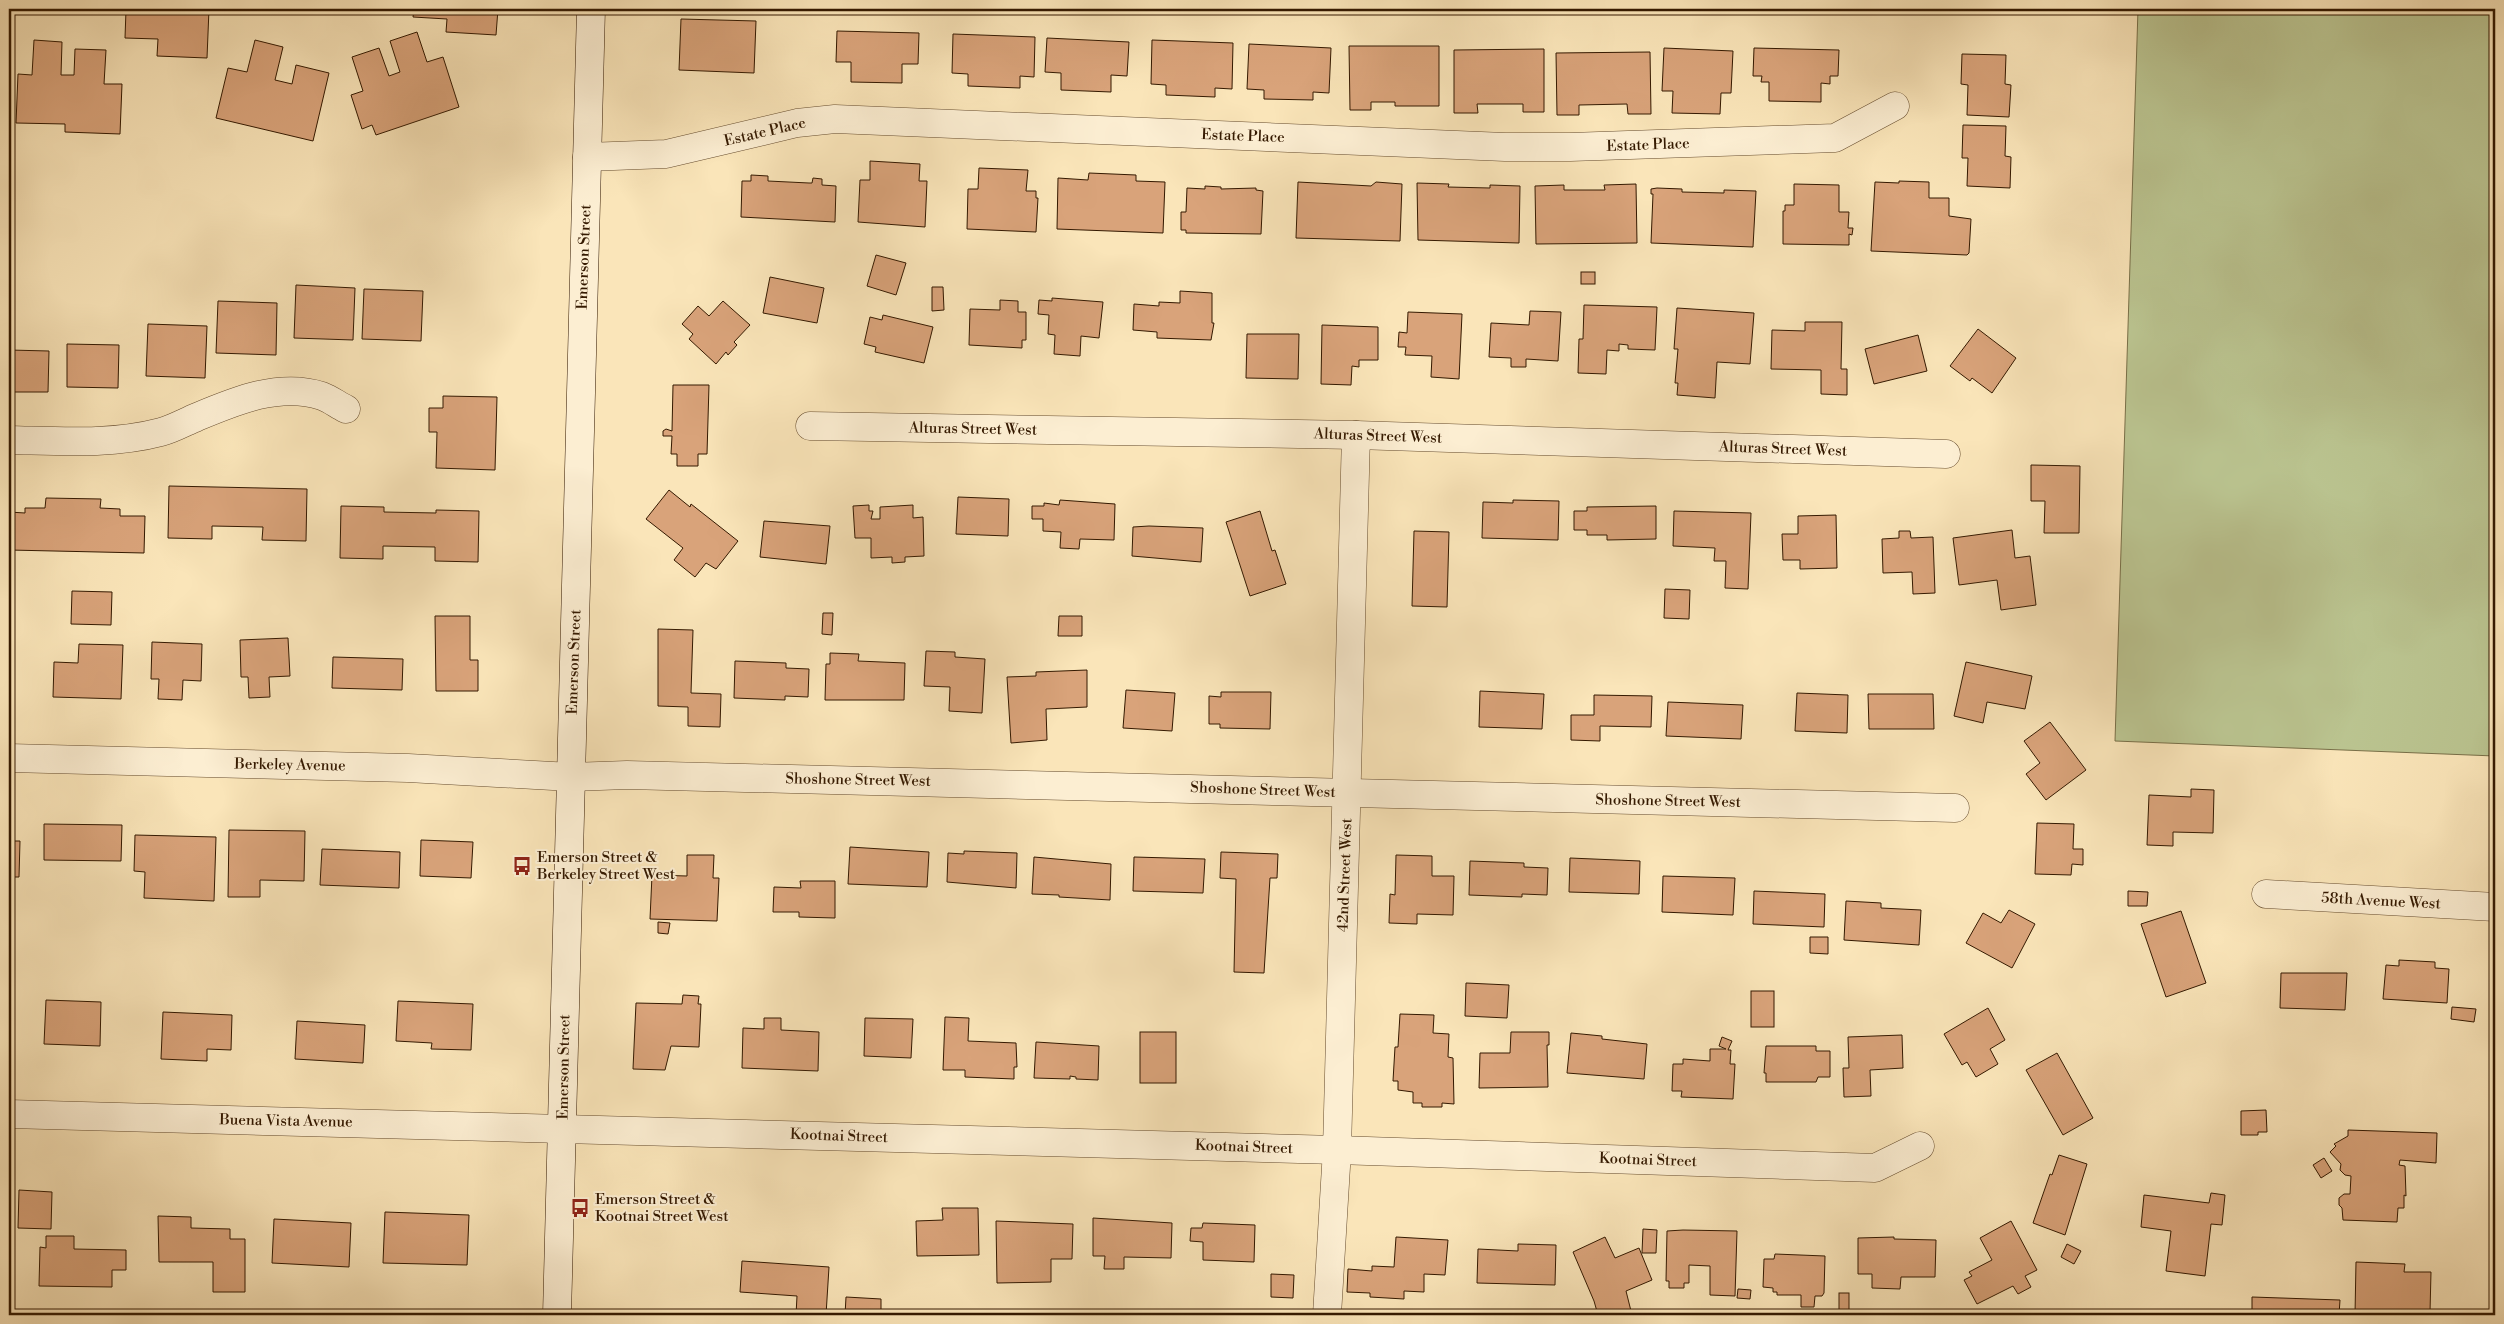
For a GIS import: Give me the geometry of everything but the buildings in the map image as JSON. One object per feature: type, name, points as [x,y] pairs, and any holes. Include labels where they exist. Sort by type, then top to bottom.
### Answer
[{"type":"street","name":"Emerson Street","points":[[557,1315],[591,9]]},
{"type":"street","name":"Estate Place","points":[[587,157],[666,154],[796,123],[835,119],[1505,147],[1570,147],[1835,138],[1894,106]]},
{"type":"street","points":[[9,440],[108,440],[162,432],[228,404],[272,393],[300,393],[322,396],[346,409]]},
{"type":"street","name":"Alturas Street West","points":[[810,426],[1356,435],[1946,454]]},
{"type":"street","name":"42nd Street West","points":[[1327,1315],[1337,1150],[1356,435]]},
{"type":"street","name":"Berkeley Avenue","points":[[9,758],[408,768],[571,776]]},
{"type":"street","name":"Shoshone Street West","points":[[571,776],[627,775],[1955,808]]},
{"type":"street","name":"58th Avenue West","points":[[2266,894],[2495,907]]},
{"type":"street","name":"Buena Vista Avenue","points":[[9,1114],[562,1128]]},
{"type":"street","name":"Kootnai Street","points":[[562,1128],[1337,1150],[1875,1168],[1920,1146]]},
{"type":"green space","points":[[2138,9],[2495,9],[2495,756],[2115,741]]},
{"type":"place","name":"Emerson Street & Berkeley Street West","points":[[522,866]]},
{"type":"place","name":"Emerson Street & Kootnai Street West","points":[[580,1208]]}]
